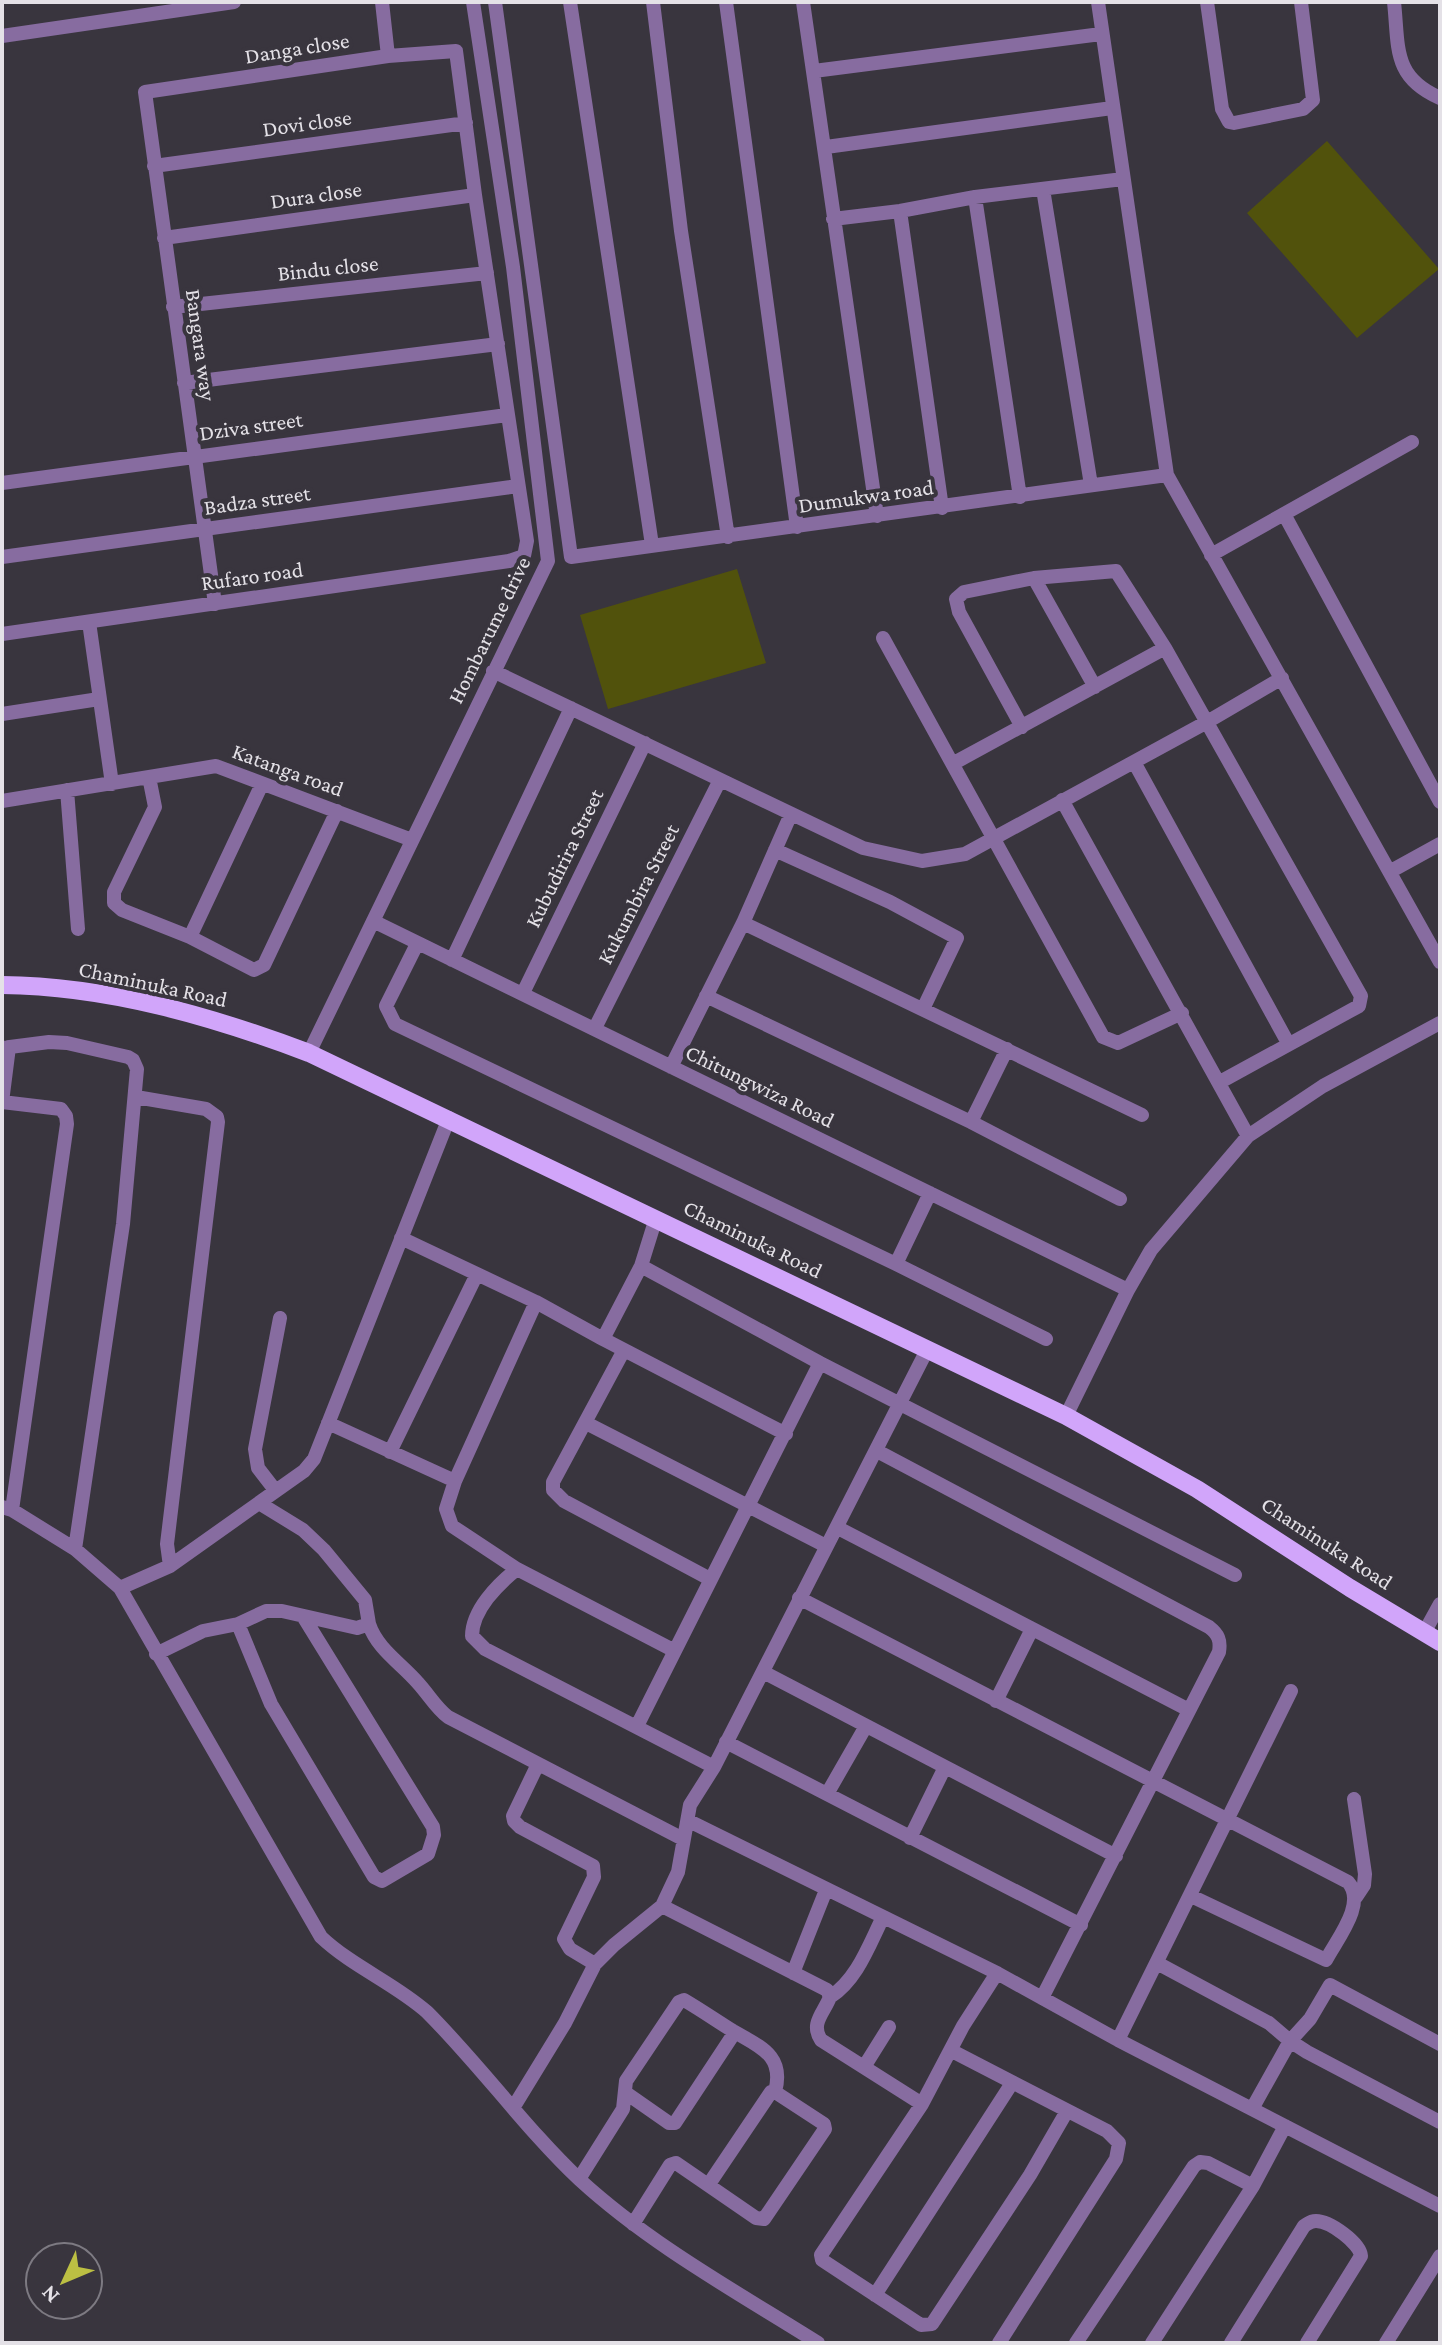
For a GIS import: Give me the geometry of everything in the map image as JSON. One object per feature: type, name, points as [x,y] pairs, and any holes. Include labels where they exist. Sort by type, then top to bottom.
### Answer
[{"type":"main road","name":"Chaminuka Road","points":[[2,985],[83,992],[157,1005],[232,1025],[309,1053],[1066,1416],[1186,1482],[1432,1637]]},
{"type":"street","points":[[382,2],[388,56]]},
{"type":"street","name":"Hombarume drive","points":[[309,1053],[548,561],[513,267],[473,2]]},
{"type":"street","name":"Dumukwa road","points":[[495,2],[571,557],[1167,475]]},
{"type":"street","points":[[570,2],[652,545]]},
{"type":"street","points":[[653,2],[681,231],[728,537]]},
{"type":"street","points":[[726,2],[797,527]]},
{"type":"street","points":[[803,2],[877,516]]},
{"type":"street","points":[[1098,2],[1167,475],[1440,962]]},
{"type":"street","points":[[1207,2],[1222,109],[1224,116],[1234,123],[1303,109],[1313,100],[1301,2]]},
{"type":"street","points":[[1394,2],[1401,65],[1422,88],[1440,98]]},
{"type":"street","points":[[2,36],[146,8],[224,3]]},
{"type":"street","points":[[814,71],[1101,34]]},
{"type":"street","name":"Danga close","points":[[145,92],[388,56],[456,51],[466,123]]},
{"type":"street","name":"Bangara way","points":[[145,92],[215,604]]},
{"type":"street","points":[[826,147],[1112,108]]},
{"type":"street","points":[[466,123],[518,486]]},
{"type":"street","name":"Dovi close","points":[[154,166],[466,123]]},
{"type":"street","points":[[833,219],[1123,179]]},
{"type":"street","points":[[1043,189],[1091,485]]},
{"type":"street","name":"Dura close","points":[[164,238],[475,195]]},
{"type":"street","points":[[975,197],[1020,497]]},
{"type":"street","points":[[900,211],[942,508]]},
{"type":"street","name":"Bindu close","points":[[173,307],[487,273]]},
{"type":"street","points":[[184,383],[498,344]]},
{"type":"street","name":"Dziva street","points":[[2,483],[507,415]]},
{"type":"street","points":[[1211,555],[1412,442]]},
{"type":"street","name":"Badza street","points":[[2,557],[518,486]]},
{"type":"street","name":"Rufaro road","points":[[2,634],[509,561],[524,556],[527,541],[518,486]]},
{"type":"street","points":[[1284,514],[1440,802]]},
{"type":"street","points":[[1022,727],[959,612],[956,599],[964,592],[1034,578],[1116,571],[1165,648],[1361,996],[1359,1006],[1220,1082]]},
{"type":"street","points":[[1034,578],[1095,687]]},
{"type":"street","points":[[89,622],[112,784]]},
{"type":"street","points":[[883,638],[1103,1037],[1118,1043],[1182,1013]]},
{"type":"street","points":[[954,763],[1165,648]]},
{"type":"street","points":[[493,671],[863,848],[922,861],[965,854],[1282,678]]},
{"type":"street","points":[[2,714],[99,699]]},
{"type":"street","points":[[452,960],[571,708]]},
{"type":"street","name":"Kubudirira Street","points":[[523,993],[645,743]]},
{"type":"street","points":[[1134,762],[1288,1043]]},
{"type":"street","name":"Katanga road","points":[[2,801],[216,766],[412,840]]},
{"type":"street","points":[[149,777],[155,807],[114,892],[114,903],[122,910],[190,937],[254,970],[264,965],[337,811]]},
{"type":"street","name":"Kukumbira Street","points":[[595,1028],[720,780]]},
{"type":"street","points":[[190,937],[262,784]]},
{"type":"street","points":[[67,790],[78,929]]},
{"type":"street","points":[[1062,800],[1248,1136]]},
{"type":"street","points":[[671,1067],[743,923],[791,814]]},
{"type":"street","points":[[1391,871],[1440,844]]},
{"type":"street","points":[[775,850],[890,902],[957,938],[923,1009]]},
{"type":"street","name":"Chitungwiza Road","points":[[373,921],[1128,1290]]},
{"type":"street","points":[[743,923],[1142,1115]]},
{"type":"street","points":[[417,944],[386,1006],[395,1024],[1046,1339]]},
{"type":"street","points":[[706,996],[971,1122],[1120,1199]]},
{"type":"street","points":[[1066,1416],[1151,1250],[1248,1136],[1323,1086],[1440,1023]]},
{"type":"street","points":[[75,1549],[123,1224],[137,1069],[128,1057],[49,1042],[5,1048],[2,1102],[61,1109],[67,1124],[7,1508],[75,1549],[120,1588],[321,1937],[364,1971],[403,1992],[427,2012],[579,2179],[633,2224],[818,2343]]},
{"type":"street","points":[[971,1122],[1007,1049]]},
{"type":"street","points":[[136,1097],[206,1109],[217,1117],[218,1122],[167,1544],[170,1566]]},
{"type":"street","points":[[120,1588],[170,1566],[310,1466],[317,1455],[449,1118]]},
{"type":"street","points":[[896,1264],[930,1193]]},
{"type":"street","points":[[603,1339],[641,1266],[656,1218]]},
{"type":"street","points":[[401,1238],[536,1302],[786,1434]]},
{"type":"street","points":[[641,1266],[1060,1488],[1235,1575]]},
{"type":"street","points":[[390,1452],[477,1274]]},
{"type":"street","points":[[536,1302],[455,1481],[446,1509],[452,1526],[517,1569],[673,1650]]},
{"type":"street","points":[[275,1490],[258,1468],[255,1449],[280,1318]]},
{"type":"street","points":[[624,1350],[553,1482],[553,1490],[557,1496],[710,1579]]},
{"type":"street","points":[[513,2108],[565,2023],[595,1964],[662,1906],[678,1872],[690,1805],[714,1767],[927,1350]]},
{"type":"street","points":[[637,1726],[820,1363]]},
{"type":"street","points":[[328,1423],[455,1481]]},
{"type":"street","points":[[586,1423],[826,1546]]},
{"type":"street","points":[[877,1451],[1217,1633],[1219,1652],[1042,1998]]},
{"type":"street","points":[[259,1503],[303,1530],[324,1550],[365,1600],[369,1624],[376,1640],[421,1686],[438,1710],[683,1839]]},
{"type":"street","points":[[838,1528],[1189,1710]]},
{"type":"street","points":[[517,1569],[493,1590],[472,1626],[472,1636],[477,1643],[714,1767]]},
{"type":"street","points":[[799,1598],[1348,1882],[1356,1897]]},
{"type":"street","points":[[1432,1637],[1440,1604]]},
{"type":"street","points":[[156,1654],[203,1631],[238,1624],[266,1611],[357,1628],[369,1624]]},
{"type":"street","points":[[238,1624],[271,1704],[374,1877],[382,1881],[428,1854],[434,1835],[433,1827],[303,1616]]},
{"type":"street","points":[[996,1701],[1032,1629]]},
{"type":"street","points":[[763,1672],[1116,1856]]},
{"type":"street","points":[[1118,2040],[1291,1691]]},
{"type":"street","points":[[827,1794],[866,1726]]},
{"type":"street","points":[[726,1742],[1081,1925]]},
{"type":"street","points":[[538,1764],[513,1816],[514,1821],[590,1864],[595,1870],[564,1939],[570,1949],[595,1964]]},
{"type":"street","points":[[910,1838],[945,1767]]},
{"type":"street","points":[[1191,1896],[1326,1960],[1364,1885],[1354,1799]]},
{"type":"street","points":[[689,1821],[997,1973],[1118,2040],[1440,2206]]},
{"type":"street","points":[[793,1973],[826,1890]]},
{"type":"street","points":[[662,1906],[827,1990],[830,1997]]},
{"type":"street","points":[[883,1917],[855,1971],[840,1991],[830,1997],[819,2016],[816,2033],[821,2040],[922,2104]]},
{"type":"street","points":[[1157,1963],[1269,2023],[1290,2041],[1440,2122]]},
{"type":"street","points":[[997,1973],[963,2026],[922,2104],[821,2255],[826,2264],[921,2325],[932,2324],[1030,2175],[1067,2111]]},
{"type":"street","points":[[1252,2109],[1290,2041],[1310,2019],[1330,1985],[1440,2044]]},
{"type":"street","points":[[579,2179],[623,2109],[626,2081],[679,2002],[684,2000],[759,2045],[772,2057],[778,2079],[775,2092]]},
{"type":"street","points":[[864,2067],[889,2027]]},
{"type":"street","points":[[626,2093],[669,2123],[675,2123],[735,2032]]},
{"type":"street","points":[[952,2051],[1114,2136],[1119,2143],[1116,2159],[999,2343]]},
{"type":"street","points":[[875,2295],[1012,2083]]},
{"type":"street","points":[[633,2224],[676,2163],[756,2218],[766,2217],[825,2129],[823,2121],[775,2092],[769,2094],[709,2184]]},
{"type":"street","points":[[1152,2343],[1253,2186],[1285,2126]]},
{"type":"street","points":[[1076,2343],[1194,2166],[1200,2162],[1208,2163],[1253,2186]]},
{"type":"street","points":[[1231,2343],[1304,2226],[1316,2221],[1355,2241],[1361,2249],[1361,2256],[1357,2267],[1307,2343]]},
{"type":"street","points":[[1386,2343],[1434,2280],[1440,2256]]},
{"type":"shaded area","points":[[1327,141],[1439,269],[1357,338],[1247,213]]},
{"type":"shaded area","points":[[737,569],[766,663],[608,709],[580,615]]}]
